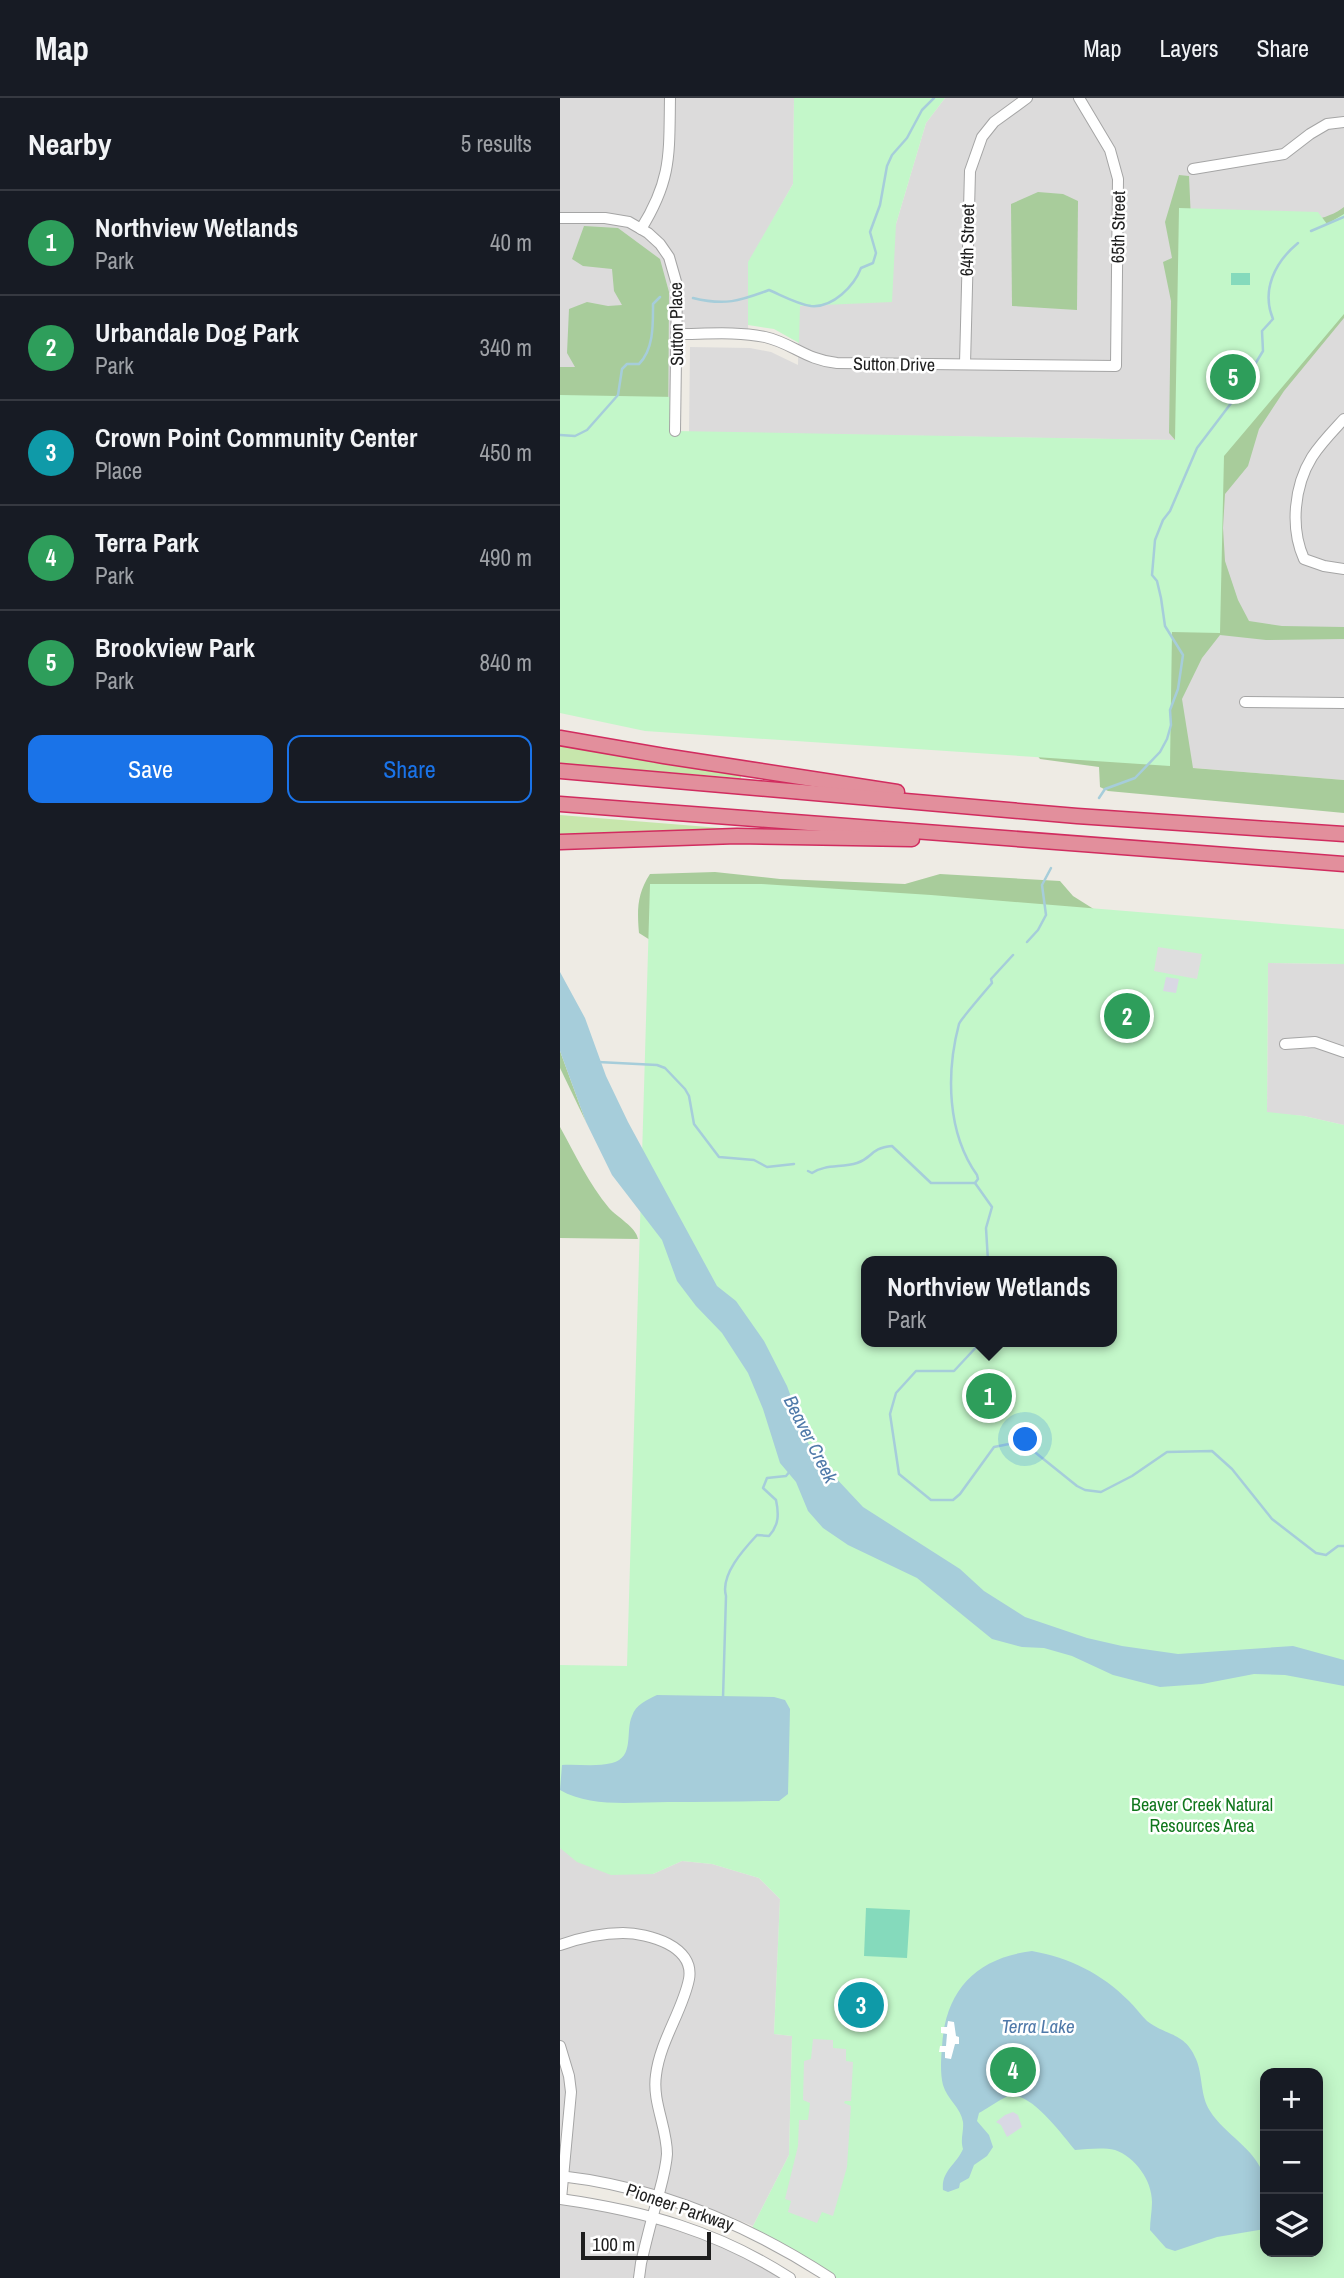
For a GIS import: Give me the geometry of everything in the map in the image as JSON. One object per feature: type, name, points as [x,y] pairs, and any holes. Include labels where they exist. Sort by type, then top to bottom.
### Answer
[{"type":"highway","points":[[560,738],[904,793],[942,805]]},
{"type":"highway","points":[[560,771],[942,805],[1344,834]]},
{"type":"highway","points":[[560,804],[1344,864]]},
{"type":"highway","points":[[560,842],[737,836],[1057,842]]},
{"type":"street","points":[[641,229],[660,196],[665,181],[670,98]]},
{"type":"street","name":"64th Street","points":[[965,364],[969,178],[982,137],[994,121],[1027,98]]},
{"type":"street","name":"65th Street","points":[[1079,98],[1110,150],[1118,179],[1116,366]]},
{"type":"street","points":[[1193,169],[1284,154],[1327,124],[1344,122]]},
{"type":"street","name":"Sutton Place","points":[[560,218],[618,219],[641,229],[660,244],[675,270],[675,431]]},
{"type":"street","name":"Sutton Drive","points":[[677,334],[767,337],[826,362],[1116,366]]},
{"type":"street","points":[[1344,419],[1312,457],[1301,483],[1296,533],[1297,544],[1304,559],[1344,569]]},
{"type":"street","points":[[1245,702],[1344,703]]},
{"type":"street","points":[[1285,1044],[1315,1042],[1344,1052]]},
{"type":"street","points":[[560,1945],[590,1937],[624,1933],[645,1936],[666,1944],[684,1955],[687,1962],[689,1980],[660,2056],[656,2074],[657,2102],[667,2151],[666,2169],[639,2278]]},
{"type":"street","points":[[560,2046],[571,2092],[560,2199]]},
{"type":"street","name":"Pioneer Parkway","points":[[562,2177],[618,2186],[735,2224],[786,2250],[830,2278]]},
{"type":"street","name":"Pioneer Parkway","points":[[560,2199],[620,2208],[728,2243],[790,2278]]},
{"type":"shaded area","points":[[560,98],[794,98],[793,184],[749,262],[748,335],[677,334],[676,397],[560,395]]},
{"type":"shaded area","points":[[945,98],[1344,98],[1344,214],[1175,440],[689,432],[690,347],[750,348],[771,352],[798,365],[799,306],[896,224],[926,123]]},
{"type":"shaded area","points":[[1344,314],[1344,780],[1170,766],[1224,456]]},
{"type":"shaded area","points":[[1158,947],[1202,954],[1197,979],[1154,971]]},
{"type":"shaded area","points":[[1268,963],[1344,964],[1344,1125],[1304,1116],[1267,1113]]},
{"type":"shaded area","points":[[1166,977],[1179,979],[1176,993],[1163,991]]},
{"type":"shaded area","points":[[560,1848],[653,1874],[682,1861],[712,1864],[759,1878],[780,1899],[774,2034],[792,2036],[789,2155],[753,2226],[649,2188],[560,2174]]},
{"type":"shaded area","points":[[813,2039],[833,2040],[833,2048],[846,2049],[846,2061],[853,2062],[851,2101],[844,2103],[851,2106],[847,2167],[833,2216],[822,2212],[817,2223],[788,2212],[791,2201],[785,2199],[798,2146],[799,2120],[808,2120],[810,2103],[803,2100],[804,2061],[811,2059]]},
{"type":"shaded area","points":[[1013,2112],[1018,2115],[1022,2127],[1007,2137],[1001,2125],[996,2122]]},
{"type":"shaded area","points":[[560,2202],[614,2210],[665,2225],[729,2248],[783,2278],[560,2278]]},
{"type":"green space","points":[[794,98],[945,98],[926,123],[896,224],[892,302],[800,306],[799,343],[774,329],[748,325],[748,262],[793,184]]},
{"type":"green space","points":[[1179,175],[1189,176],[1191,220],[1292,223],[1330,215],[1344,207],[1344,318],[1284,391],[1259,429],[1248,466],[1225,494],[1223,528],[1225,561],[1238,600],[1249,621],[1282,626],[1344,627],[1344,639],[1266,640],[1220,635],[1202,658],[1182,699],[1193,768],[1344,780],[1344,813],[1108,791],[1100,787],[1099,767],[1040,759],[1034,751],[1183,449],[1169,433],[1171,301],[1163,262],[1172,258],[1165,222]]},
{"type":"green space","points":[[1038,192],[1063,194],[1078,201],[1077,310],[1012,306],[1011,204]]},
{"type":"green space","points":[[1179,208],[1318,212],[1327,224],[1344,214],[1344,314],[1224,456],[1220,633],[1172,632],[1170,766],[645,731],[560,713],[560,395],[676,397],[675,431],[1175,440]]},
{"type":"green space","points":[[584,226],[618,228],[660,259],[669,292],[668,444],[560,539],[560,367],[575,367],[567,353],[569,309],[587,302],[608,306],[622,305],[614,291],[612,269],[583,266],[572,259]]},
{"type":"green space","points":[[1231,273],[1250,273],[1250,285],[1231,285]]},
{"type":"green space","points":[[560,745],[741,774],[741,778],[560,764]]},
{"type":"green space","points":[[560,815],[733,829],[560,834]]},
{"type":"green space","points":[[715,872],[780,879],[905,884],[940,874],[1060,881],[1073,896],[1100,913],[658,945],[639,933],[639,902],[650,874]]},
{"type":"green space","name":"Beaver Creek Natural Resources Area","points":[[650,884],[762,884],[1344,929],[1344,964],[1268,963],[1267,1112],[1304,1116],[1344,1125],[1344,2278],[830,2278],[750,2232],[789,2155],[792,2036],[774,2034],[780,1899],[759,1878],[712,1864],[682,1861],[653,1874],[611,1875],[577,1862],[560,1848],[560,1665],[627,1666]]},
{"type":"green space","points":[[560,1051],[586,1122],[560,1068]]},
{"type":"green space","points":[[560,1127],[602,1199],[634,1230],[638,1239],[560,1238]]},
{"type":"green space","points":[[866,1908],[910,1910],[907,1958],[864,1956]]},
{"type":"water","points":[[560,972],[585,1018],[606,1076],[628,1122],[717,1286],[736,1301],[764,1341],[787,1386],[808,1443],[863,1507],[960,1569],[984,1591],[1025,1617],[1087,1638],[1178,1654],[1293,1646],[1344,1660],[1344,1686],[1285,1675],[1254,1674],[1202,1684],[1160,1687],[1113,1675],[1072,1656],[1044,1648],[1022,1647],[992,1639],[917,1578],[848,1545],[823,1528],[808,1511],[796,1482],[780,1463],[748,1373],[722,1333],[677,1281],[662,1240],[612,1175],[586,1122],[560,1051]]},
{"type":"water","points":[[657,1695],[774,1697],[785,1700],[790,1709],[788,1794],[779,1801],[612,1803],[572,1796],[560,1790],[562,1765],[606,1764],[619,1760],[627,1750],[630,1722],[636,1708]]},
{"type":"water","name":"Terra Lake","points":[[1032,1951],[1084,1968],[1118,1991],[1147,2021],[1181,2039],[1192,2050],[1210,2111],[1260,2166],[1260,2230],[1217,2237],[1175,2251],[1166,2248],[1150,2230],[1151,2194],[1141,2170],[1129,2158],[1115,2150],[1075,2150],[1045,2115],[1017,2096],[1008,2096],[979,2113],[977,2121],[989,2135],[993,2147],[987,2156],[974,2165],[969,2178],[960,2183],[959,2188],[948,2192],[943,2190],[944,2178],[963,2149],[962,2117],[945,2090],[941,2076],[944,2027],[949,2009],[967,1980],[980,1969],[1012,1955]]},
{"type":"pier","points":[[948,2021],[954,2022],[956,2036],[959,2037],[959,2044],[955,2044],[951,2059],[945,2058],[945,2052],[939,2052],[940,2046],[946,2046],[947,2034],[941,2033],[941,2027],[947,2027]]},
{"type":"waterway","points":[[693,298],[714,302],[732,301],[769,290],[811,306],[835,300],[853,282],[861,268],[873,263],[876,253],[870,232],[880,205],[887,166],[892,155],[907,138],[922,110],[934,98]]},
{"type":"waterway","points":[[1311,231],[1344,217]]},
{"type":"waterway","points":[[1099,798],[1105,789],[1135,778],[1160,752],[1167,739],[1171,725],[1170,710],[1178,689],[1183,655],[1165,626],[1157,581],[1152,575],[1155,540],[1197,448],[1232,402],[1263,351],[1262,331],[1273,319],[1269,298],[1272,277],[1283,259],[1298,243]]},
{"type":"waterway","points":[[560,435],[575,436],[587,430],[618,395],[622,369],[627,364],[639,364],[648,351],[652,336],[653,304],[660,297]]},
{"type":"waterway","points":[[1027,942],[1046,915],[1042,885],[1051,868]]},
{"type":"waterway","points":[[975,1183],[977,1175],[960,1141],[952,1102],[955,1043],[960,1021],[992,983],[991,979],[1013,955]]},
{"type":"waterway","points":[[598,1062],[657,1065],[665,1068],[685,1089],[689,1096],[694,1124],[719,1157],[754,1160],[767,1167],[794,1164]]},
{"type":"waterway","points":[[808,1171],[812,1173],[822,1168],[857,1163],[875,1151],[892,1146],[931,1183],[975,1183],[992,1207],[986,1228],[988,1256]]},
{"type":"waterway","points":[[976,1347],[954,1371],[916,1371],[896,1393],[890,1414],[899,1474],[931,1500],[953,1500],[994,1447],[1014,1443],[1026,1445],[1077,1486],[1101,1492],[1132,1476],[1167,1452],[1212,1451],[1232,1469],[1272,1519],[1316,1553],[1326,1555],[1338,1546],[1344,1546]]},
{"type":"waterway","points":[[723,1698],[726,1580],[734,1563],[757,1535],[769,1536],[775,1528],[777,1505],[776,1500],[763,1488],[767,1478],[786,1476],[791,1470]]},
{"type":"place","name":"Brookview Park","points":[[1233,377]]},
{"type":"place","name":"Urbandale Dog Park","points":[[1127,1016]]},
{"type":"place","name":"Northview Wetlands","points":[[989,1396]]},
{"type":"place","name":"Crown Point Community Center","points":[[861,2005]]},
{"type":"place","name":"Terra Park","points":[[1013,2070]]},
{"type":"water label","name":"Beaver Creek","points":[[811,1439]]}]
